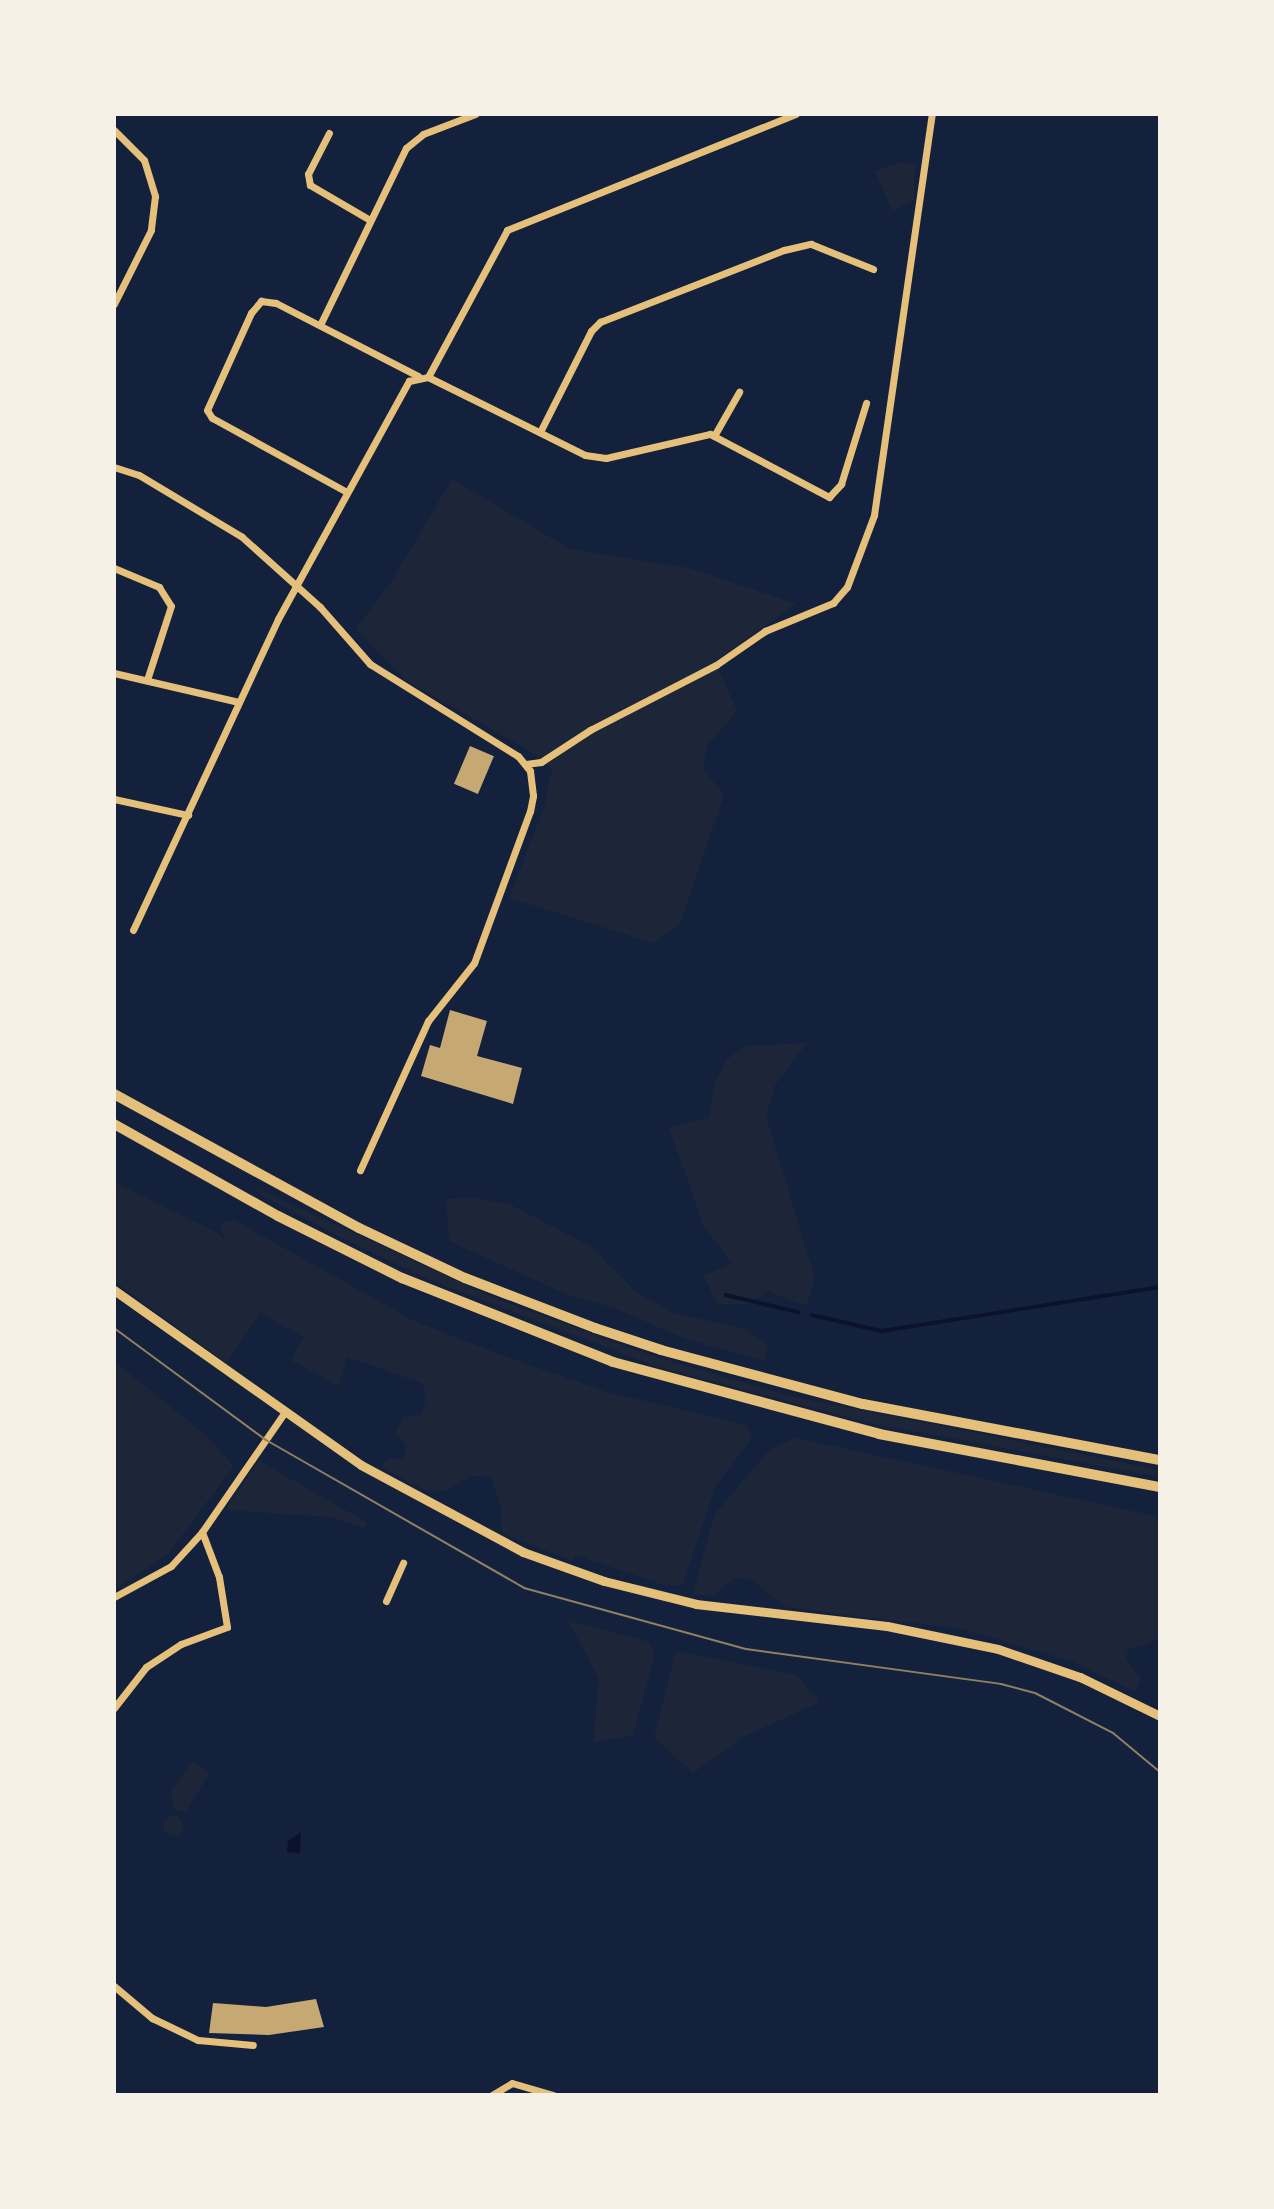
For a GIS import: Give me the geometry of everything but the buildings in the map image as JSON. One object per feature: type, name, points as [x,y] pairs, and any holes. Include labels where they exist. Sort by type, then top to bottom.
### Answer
[{"type":"highway","points":[[114,1094],[359,1228],[466,1278],[595,1328],[699,1361],[863,1404],[1160,1460]]},
{"type":"highway","points":[[114,1124],[278,1216],[402,1278],[612,1362],[867,1432],[1160,1487]]},
{"type":"street","points":[[320,325],[370,220],[415,139],[475,114]]},
{"type":"street","points":[[428,377],[507,230],[796,114]]},
{"type":"street","points":[[114,467],[139,475],[242,537],[376,668],[526,764],[541,762],[590,730],[716,666],[784,620],[833,603],[847,587],[874,514],[932,114]]},
{"type":"street","points":[[114,130],[144,160],[155,196],[151,230],[114,304]]},
{"type":"street","points":[[329,133],[308,174],[310,185],[370,220]]},
{"type":"street","points":[[540,432],[600,322],[784,250],[811,244],[873,270]]},
{"type":"street","points":[[345,491],[212,418],[207,410],[251,313],[261,301],[276,303],[418,376],[428,377],[585,456],[606,458],[693,435],[714,436],[829,497],[842,484],[866,403]]},
{"type":"street","points":[[133,930],[295,586],[345,491],[409,381],[418,376]]},
{"type":"street","points":[[714,436],[739,391]]},
{"type":"street","points":[[114,568],[159,587],[171,606],[147,680]]},
{"type":"street","points":[[114,673],[239,702]]},
{"type":"street","points":[[360,1170],[428,1021],[474,962],[530,811],[533,796],[526,764]]},
{"type":"street","points":[[114,799],[188,815]]},
{"type":"street","points":[[114,1290],[284,1413],[430,1504],[559,1567],[696,1604],[887,1626],[998,1649],[1090,1682],[1160,1716]]},
{"type":"street","points":[[114,1597],[172,1566],[202,1532],[284,1413]]},
{"type":"street","points":[[114,1708],[146,1667],[181,1644],[227,1627],[219,1577],[202,1532]]},
{"type":"street","points":[[386,1601],[403,1563]]},
{"type":"street","points":[[114,1986],[152,2018],[198,2040],[253,2045]]},
{"type":"street","points":[[492,2095],[508,2084],[553,2095]]},
{"type":"shaded area","points":[[901,162],[915,164],[914,200],[892,211],[875,171]]},
{"type":"shaded area","points":[[452,479],[570,549],[689,568],[796,604],[715,661],[737,711],[706,747],[703,769],[724,795],[680,924],[654,943],[509,898],[545,805],[552,769],[525,748],[407,681],[356,629],[393,579]]},
{"type":"shaded area","points":[[807,1043],[775,1085],[766,1116],[815,1279],[806,1306],[768,1291],[748,1305],[717,1304],[703,1275],[732,1264],[704,1226],[669,1128],[709,1117],[715,1083],[726,1060],[746,1046]]},
{"type":"shaded area","points":[[114,1182],[218,1233],[226,1243],[220,1223],[234,1220],[416,1322],[607,1392],[746,1425],[752,1438],[716,1486],[682,1585],[667,1586],[576,1555],[572,1561],[502,1533],[501,1509],[491,1477],[471,1476],[444,1491],[428,1492],[382,1467],[388,1459],[403,1458],[407,1445],[394,1434],[404,1417],[422,1414],[426,1398],[422,1383],[347,1357],[339,1386],[291,1360],[304,1337],[260,1313],[226,1363],[114,1281]]},
{"type":"shaded area","points":[[256,1188],[499,1300],[650,1355],[790,1396],[1160,1470],[1160,1477],[875,1424],[658,1367],[428,1279],[340,1237],[260,1194]]},
{"type":"shaded area","points":[[478,1198],[511,1205],[592,1247],[636,1292],[673,1313],[746,1329],[768,1346],[764,1361],[686,1339],[614,1308],[566,1294],[449,1241],[446,1199]]},
{"type":"shaded area","points":[[114,1361],[201,1431],[234,1466],[168,1554],[114,1590]]},
{"type":"shaded area","points":[[796,1438],[1160,1517],[1160,1639],[1128,1650],[1126,1659],[1141,1679],[1136,1692],[1071,1661],[962,1629],[785,1607],[752,1580],[737,1577],[712,1596],[693,1594],[714,1515],[770,1449]]},
{"type":"shaded area","points":[[259,1461],[366,1522],[364,1528],[332,1517],[225,1510]]},
{"type":"shaded area","points":[[568,1620],[649,1642],[655,1654],[633,1735],[593,1742],[599,1679]]},
{"type":"shaded area","points":[[676,1651],[796,1675],[820,1702],[743,1737],[693,1773],[654,1737]]},
{"type":"shaded area","points":[[192,1761],[210,1773],[185,1812],[174,1810],[171,1791]]},
{"type":"shaded area","points":[[173,1816],[180,1819],[183,1826],[180,1833],[173,1836],[166,1833],[163,1826],[166,1819]]},
{"type":"shaded area","points":[[301,1832],[300,1853],[287,1852],[288,1841]]},
{"type":"waterway","points":[[812,1315],[882,1331],[1160,1287]]},
{"type":"waterway","points":[[726,1295],[798,1312]]},
{"type":"tram line","points":[[114,1328],[266,1440],[524,1588],[746,1649],[1001,1684],[1035,1693],[1113,1733],[1160,1772]]}]
